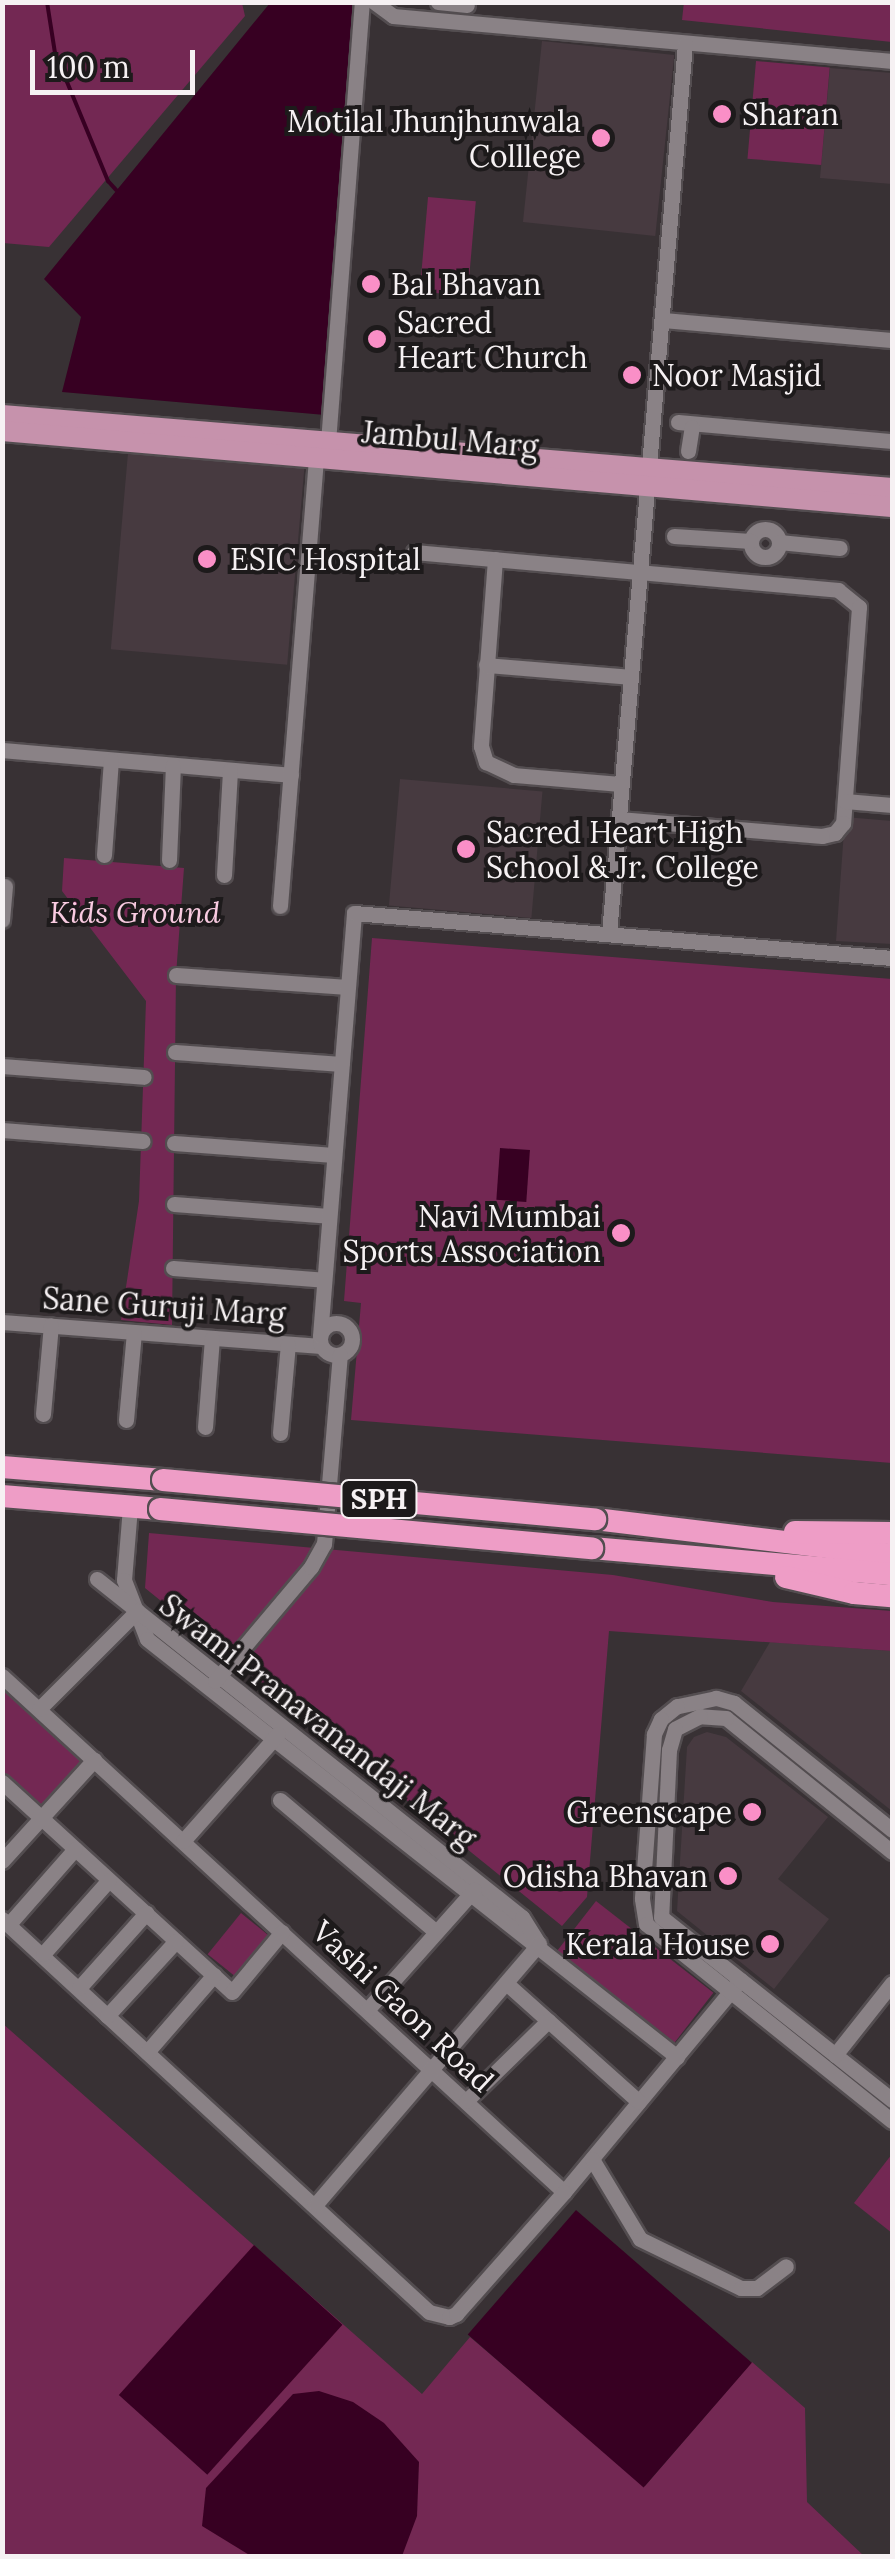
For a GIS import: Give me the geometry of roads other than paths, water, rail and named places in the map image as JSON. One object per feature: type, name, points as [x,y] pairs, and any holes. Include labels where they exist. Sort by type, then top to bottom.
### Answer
[{"type":"highway","name":"SPH","points":[[2,1466],[727,1533],[892,1574]]},
{"type":"highway","name":"SPH","points":[[2,1496],[724,1562],[856,1562],[892,1556]]},
{"type":"highway","points":[[727,1533],[892,1534]]},
{"type":"highway","points":[[724,1562],[854,1593],[892,1596]]},
{"type":"main road","name":"Jambul Marg","points":[[2,415],[648,477],[892,506]]},
{"type":"main road","name":"Jambul Marg","points":[[2,431],[320,447]]},
{"type":"main road","name":"Jambul Marg","points":[[648,477],[892,488]]},
{"type":"street","points":[[280,906],[362,2]]},
{"type":"street","points":[[374,2],[393,16],[892,61]]},
{"type":"street","points":[[438,2],[468,4],[465,22]]},
{"type":"street","points":[[609,934],[685,44]]},
{"type":"street","points":[[662,320],[892,340]]},
{"type":"street","points":[[688,451],[685,424],[892,441]]},
{"type":"street","points":[[766,522],[779,542],[775,553],[763,557],[754,552],[751,541],[766,522]]},
{"type":"street","points":[[674,536],[751,541]]},
{"type":"street","points":[[779,542],[840,548]]},
{"type":"street","points":[[414,552],[838,590],[859,607],[843,823],[835,833],[822,836],[619,818]]},
{"type":"street","points":[[761,583],[763,557]]},
{"type":"street","points":[[495,559],[481,746],[486,762],[514,775],[622,784]]},
{"type":"street","points":[[486,665],[631,676]]},
{"type":"street","points":[[2,750],[291,775]]},
{"type":"street","points":[[104,854],[111,760]]},
{"type":"street","points":[[168,860],[173,765]]},
{"type":"street","points":[[224,875],[230,770]]},
{"type":"street","points":[[845,801],[892,805]]},
{"type":"street","points":[[2,920],[6,886]]},
{"type":"street","points":[[324,1280],[334,1306],[350,1329],[352,1345],[340,1354],[329,1354],[321,1341],[324,1280],[354,912],[892,958]]},
{"type":"street","points":[[176,975],[348,987]]},
{"type":"street","points":[[176,1052],[342,1064]]},
{"type":"street","points":[[2,1066],[144,1077]]},
{"type":"street","points":[[2,1130],[143,1140]]},
{"type":"street","points":[[174,1143],[334,1156]]},
{"type":"street","points":[[174,1204],[329,1216]]},
{"type":"street","points":[[173,1268],[324,1280]]},
{"type":"street","name":"Sane Guruji Marg","points":[[2,1322],[288,1344],[321,1341]]},
{"type":"street","points":[[321,1341],[330,1323],[340,1322],[350,1329]]},
{"type":"street","points":[[44,1414],[51,1325]]},
{"type":"street","points":[[126,1420],[134,1332]]},
{"type":"street","points":[[205,1427],[212,1338]]},
{"type":"street","points":[[280,1433],[288,1344]]},
{"type":"street","points":[[214,1682],[311,1567],[324,1544],[340,1354]]},
{"type":"street","points":[[39,1709],[137,1610],[123,1575],[130,1507]]},
{"type":"street","name":"Swami Pranavanandaji Marg","points":[[97,1578],[278,1734],[474,1890],[522,1917],[539,1944],[676,2056]]},
{"type":"street","name":"Vashi Gaon Road","points":[[2,1676],[564,2192]]},
{"type":"street","points":[[892,1830],[734,1704],[697,1699],[661,1719],[652,1748],[643,1912],[653,1934],[835,2055],[892,2100]]},
{"type":"street","points":[[892,1852],[726,1718],[700,1716],[675,1729],[669,1750],[661,1917],[734,1987],[892,2121]]},
{"type":"street","points":[[183,1842],[278,1734]]},
{"type":"street","points":[[2,1861],[94,1760]]},
{"type":"street","points":[[2,1782],[232,1992],[282,1932]]},
{"type":"street","points":[[280,1800],[436,1932]]},
{"type":"street","points":[[75,1849],[6,1921],[429,2312],[448,2317],[456,2314],[564,2192],[734,1987]]},
{"type":"street","points":[[42,1954],[109,1880]]},
{"type":"street","points":[[366,2010],[474,1890]]},
{"type":"street","points":[[79,1988],[146,1913]]},
{"type":"street","points":[[107,2016],[176,1941]]},
{"type":"street","points":[[316,2204],[539,1944]]},
{"type":"street","points":[[147,2052],[214,1975]]},
{"type":"street","points":[[506,1983],[639,2102]]},
{"type":"street","points":[[835,2055],[892,1983]]},
{"type":"street","points":[[466,2101],[548,2020]]},
{"type":"street","points":[[592,2159],[640,2239],[741,2288],[757,2288],[786,2266]]},
{"type":"waterway","points":[[47,2],[55,53],[108,181],[116,190]]},
{"type":"place","name":"Sharan","points":[[722,114]]},
{"type":"place","name":"Motilal Jhunjhunwala Colllege","points":[[601,138]]},
{"type":"place","name":"Bal Bhavan","points":[[371,284]]},
{"type":"place","name":"Sacred Heart Church","points":[[377,339]]},
{"type":"place","name":"Noor Masjid","points":[[632,375]]},
{"type":"place","name":"ESIC Hospital","points":[[207,559]]},
{"type":"place","name":"Sacred Heart High School & Jr. College","points":[[466,849]]},
{"type":"place","name":"Navi Mumbai Sports Association","points":[[621,1233]]},
{"type":"place","name":"Greenscape","points":[[752,1812]]},
{"type":"place","name":"Odisha Bhavan","points":[[728,1876]]},
{"type":"place","name":"Kerala House","points":[[770,1944]]},
{"type":"park label","name":"Kids Ground","points":[[135,912]]}]
